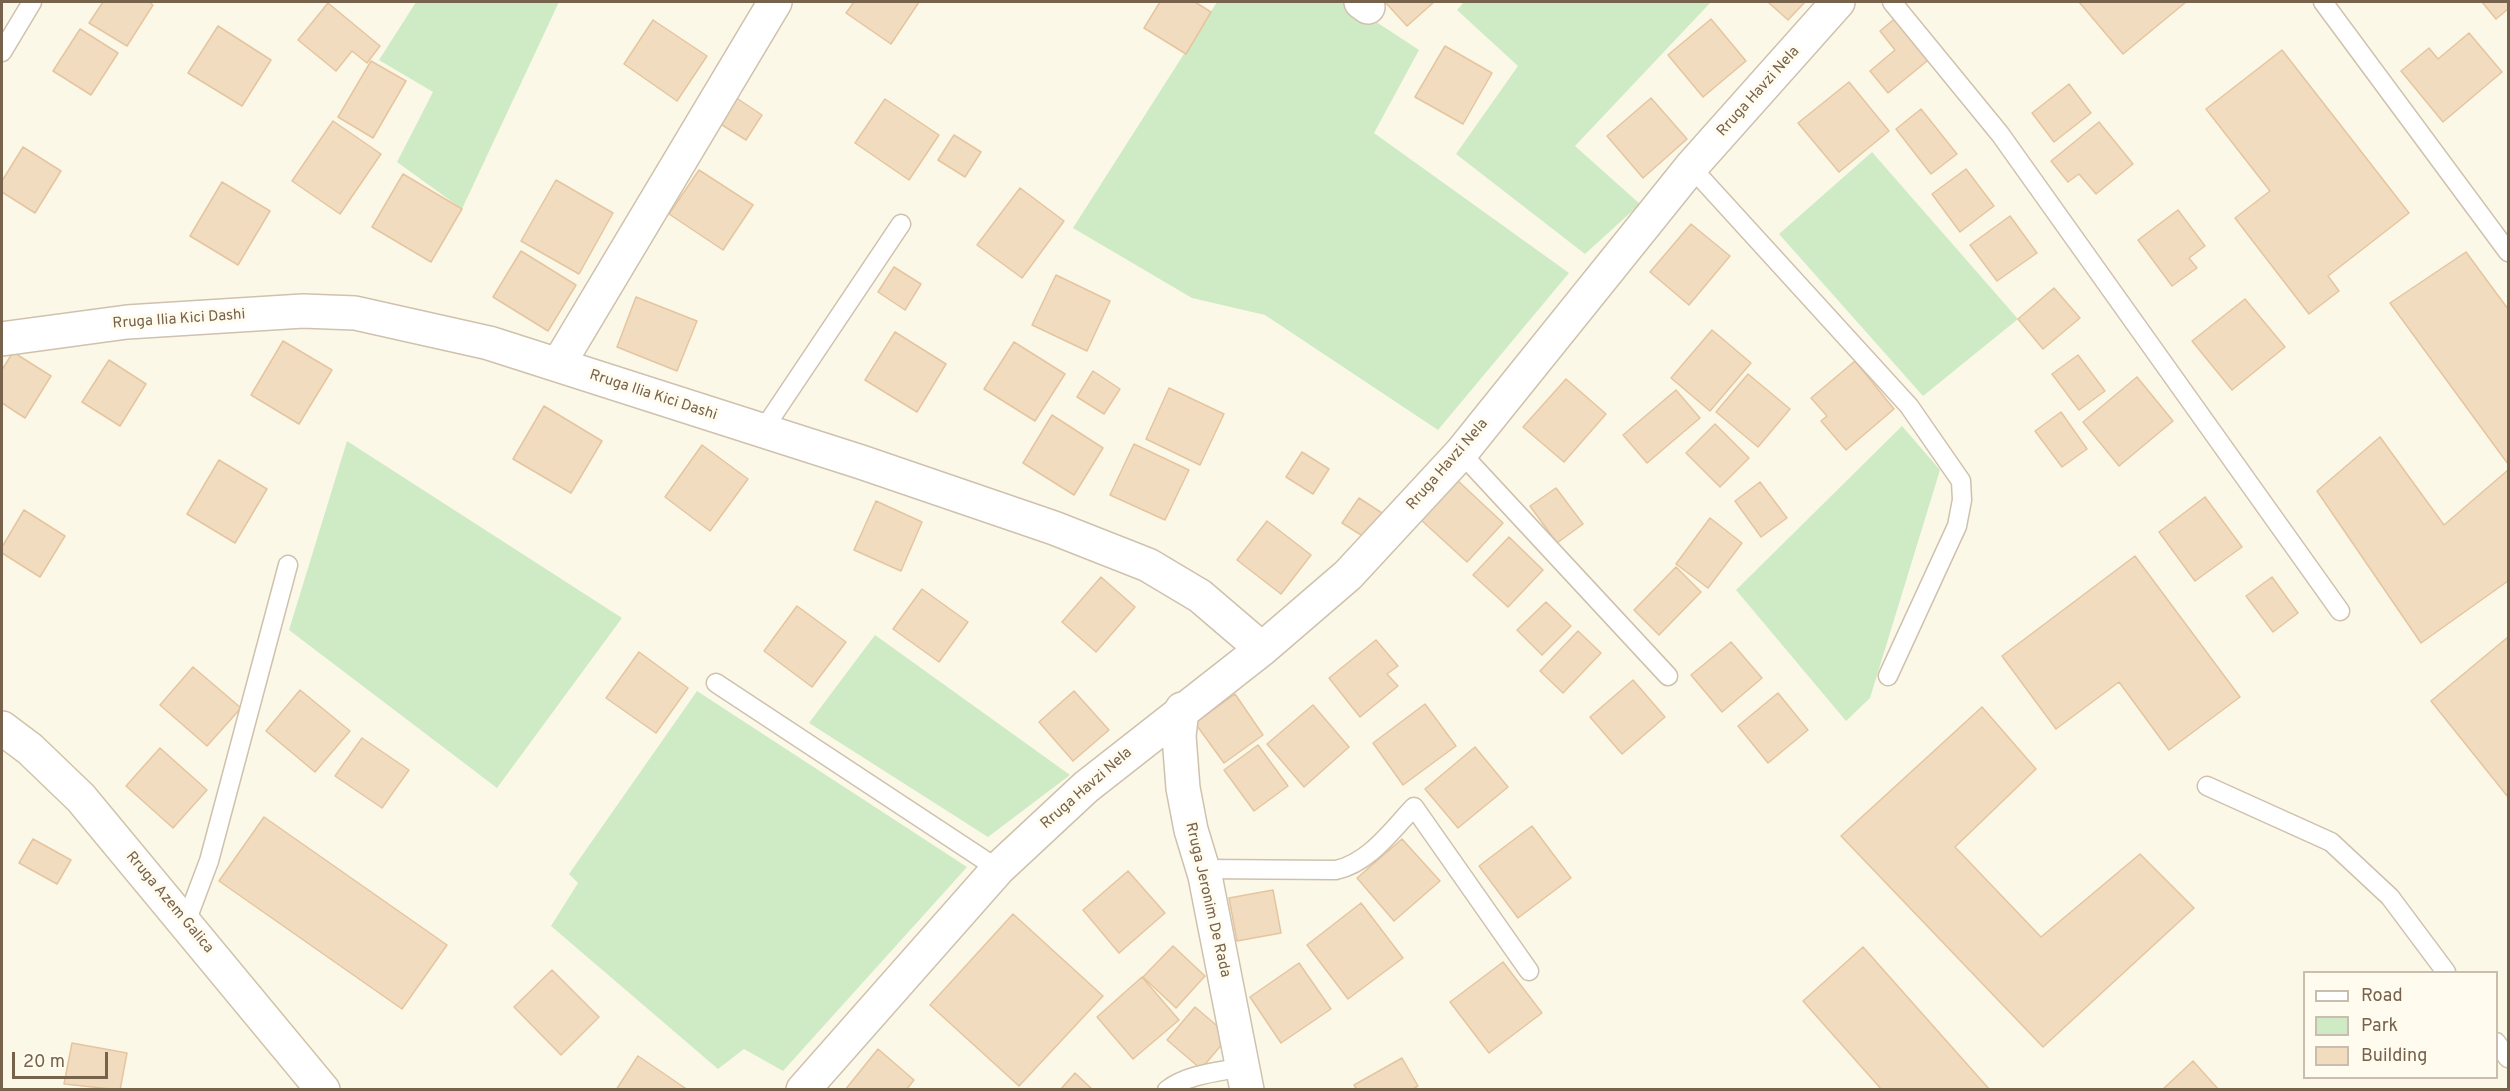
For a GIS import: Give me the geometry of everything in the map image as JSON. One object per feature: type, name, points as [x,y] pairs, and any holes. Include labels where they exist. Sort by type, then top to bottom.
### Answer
[{"type":"street","points":[[558,366],[775,2]]},
{"type":"street","name":"Rruga Havzi Nela","points":[[803,1089],[998,869],[1086,787],[1262,649],[1348,574],[1461,453],[1691,167],[1838,2]]},
{"type":"street","name":"Rruga Ilia Kici Dashi","points":[[2,339],[127,322],[303,311],[355,313],[489,343],[763,430],[1054,528],[1148,565],[1200,596],[1262,649]]},
{"type":"street","name":"Rruga Jeronim De Rada","points":[[1182,710],[1179,736],[1183,788],[1191,830],[1203,869],[1245,1078]]},
{"type":"street","name":"Rruga Azem Galica","points":[[2,728],[30,749],[81,798],[323,1089]]},
{"type":"lane","points":[[2,52],[32,2]]},
{"type":"lane","points":[[1892,2],[1934,50],[2007,143],[2340,611]]},
{"type":"lane","points":[[2323,2],[2508,252]]},
{"type":"lane","points":[[1691,167],[1810,294],[1909,406],[1962,481],[1962,500],[1957,526],[1888,676]]},
{"type":"lane","points":[[763,430],[901,224]]},
{"type":"lane","points":[[1461,453],[1668,676]]},
{"type":"lane","points":[[186,922],[209,861],[288,565]]},
{"type":"lane","points":[[716,683],[998,869]]},
{"type":"lane","points":[[2207,786],[2331,842],[2390,897],[2445,971]]},
{"type":"lane","points":[[1203,869],[1336,870],[1350,867],[1362,859],[1414,807],[1529,971]]},
{"type":"lane","points":[[2498,1045],[2508,1058]]},
{"type":"lane","points":[[1167,1089],[1175,1083],[1192,1077],[1245,1078]]},
{"type":"green space","points":[[416,2],[559,2],[462,209],[397,162],[433,92],[379,60]]},
{"type":"green space","points":[[1217,2],[1346,2],[1419,50],[1374,133],[1569,273],[1438,430],[1265,315],[1192,298],[1073,228]]},
{"type":"green space","points":[[1464,2],[1711,2],[1575,146],[1640,204],[1585,254],[1456,154],[1518,66],[1457,10]]},
{"type":"green space","points":[[1872,152],[2018,319],[1923,396],[1779,234]]},
{"type":"green space","points":[[1902,426],[1940,470],[1870,698],[1846,721],[1736,590]]},
{"type":"green space","points":[[347,441],[622,618],[497,788],[289,630]]},
{"type":"green space","points":[[875,635],[1070,775],[988,837],[809,723]]},
{"type":"green space","points":[[697,691],[967,867],[783,1071],[744,1049],[718,1069],[551,926],[578,883],[569,874]]},
{"type":"building","points":[[103,2],[149,2],[153,5],[127,46],[89,23]]},
{"type":"building","points":[[854,2],[919,2],[891,44],[846,13]]},
{"type":"building","points":[[1160,2],[1195,2],[1211,12],[1186,54],[1144,28]]},
{"type":"building","points":[[1385,2],[1434,2],[1407,26]]},
{"type":"building","points":[[1768,2],[1805,2],[1788,20]]},
{"type":"building","points":[[2079,2],[2186,2],[2123,54]]},
{"type":"building","points":[[2482,2],[2508,2],[2508,9],[2496,19]]},
{"type":"building","points":[[328,3],[380,46],[367,63],[352,51],[336,71],[298,40]]},
{"type":"building","points":[[1899,15],[1932,57],[1888,93],[1870,71],[1895,50],[1880,31]]},
{"type":"building","points":[[1711,19],[1746,61],[1703,97],[1668,55]]},
{"type":"building","points":[[653,20],[707,56],[677,101],[624,64]]},
{"type":"building","points":[[218,26],[271,60],[242,106],[188,73]]},
{"type":"building","points":[[80,29],[118,53],[91,95],[53,71]]},
{"type":"building","points":[[2469,33],[2502,72],[2443,122],[2401,71],[2429,48],[2438,59]]},
{"type":"building","points":[[1445,46],[1492,73],[1463,124],[1415,97]]},
{"type":"building","points":[[2282,50],[2409,213],[2328,276],[2339,291],[2309,314],[2235,218],[2270,191],[2206,109]]},
{"type":"building","points":[[371,61],[406,81],[373,138],[338,117]]},
{"type":"building","points":[[1849,82],[1889,131],[1839,172],[1798,123]]},
{"type":"building","points":[[2069,84],[2091,113],[2054,142],[2032,113]]},
{"type":"building","points":[[735,97],[762,115],[746,140],[719,123]]},
{"type":"building","points":[[1651,98],[1687,139],[1643,178],[1607,136]]},
{"type":"building","points":[[885,99],[939,135],[909,180],[855,143]]},
{"type":"building","points":[[1921,109],[1957,154],[1931,174],[1896,129]]},
{"type":"building","points":[[333,121],[381,154],[340,214],[292,181]]},
{"type":"building","points":[[2099,122],[2133,164],[2096,194],[2079,174],[2068,182],[2051,161]]},
{"type":"building","points":[[954,135],[981,152],[965,177],[938,160]]},
{"type":"building","points":[[23,147],[61,171],[35,213],[2,192],[2,181]]},
{"type":"building","points":[[1966,169],[1994,206],[1960,232],[1932,194]]},
{"type":"building","points":[[699,170],[753,205],[723,250],[669,214]]},
{"type":"building","points":[[403,174],[462,209],[431,262],[372,227]]},
{"type":"building","points":[[556,180],[613,213],[579,274],[521,241]]},
{"type":"building","points":[[222,182],[270,211],[238,265],[190,236]]},
{"type":"building","points":[[1020,188],[1064,221],[1022,278],[977,245]]},
{"type":"building","points":[[2178,210],[2205,246],[2189,258],[2197,268],[2172,286],[2138,240]]},
{"type":"building","points":[[2010,216],[2037,253],[1997,281],[1970,245]]},
{"type":"building","points":[[1691,224],[1730,256],[1689,305],[1650,272]]},
{"type":"building","points":[[521,251],[576,285],[548,331],[493,297]]},
{"type":"building","points":[[2466,252],[2508,309],[2508,464],[2390,303]]},
{"type":"building","points":[[894,267],[921,284],[905,310],[878,292]]},
{"type":"building","points":[[1056,275],[1110,301],[1087,351],[1032,325]]},
{"type":"building","points":[[2054,288],[2080,318],[2043,349],[2018,319]]},
{"type":"building","points":[[636,297],[697,321],[677,371],[617,347]]},
{"type":"building","points":[[2245,299],[2285,347],[2232,390],[2192,341]]},
{"type":"building","points":[[1712,330],[1751,363],[1710,411],[1671,378]]},
{"type":"building","points":[[895,332],[946,364],[917,412],[865,380]]},
{"type":"building","points":[[283,341],[332,370],[299,424],[251,395]]},
{"type":"building","points":[[1014,342],[1065,374],[1035,421],[984,389]]},
{"type":"building","points":[[13,352],[51,376],[25,418],[2,403],[2,370]]},
{"type":"building","points":[[2078,355],[2105,391],[2079,410],[2052,374]]},
{"type":"building","points":[[109,360],[146,384],[120,426],[82,402]]},
{"type":"building","points":[[1855,361],[1894,409],[1846,450],[1821,421],[1827,416],[1811,398]]},
{"type":"building","points":[[1093,371],[1120,389],[1104,414],[1077,397]]},
{"type":"building","points":[[1748,374],[1790,409],[1758,447],[1716,412]]},
{"type":"building","points":[[2137,377],[2173,421],[2119,466],[2083,422]]},
{"type":"building","points":[[1566,379],[1606,414],[1564,462],[1523,427]]},
{"type":"building","points":[[1169,388],[1224,414],[1200,465],[1146,439]]},
{"type":"building","points":[[1676,390],[1700,418],[1647,463],[1623,435]]},
{"type":"building","points":[[544,406],[602,441],[571,493],[513,459]]},
{"type":"building","points":[[2061,412],[2087,449],[2062,467],[2035,431]]},
{"type":"building","points":[[1052,415],[1103,448],[1074,495],[1023,463]]},
{"type":"building","points":[[1715,424],[1749,458],[1720,487],[1686,453]]},
{"type":"building","points":[[2380,437],[2444,525],[2508,470],[2508,581],[2421,643],[2317,491]]},
{"type":"building","points":[[1134,444],[1189,470],[1165,520],[1110,495]]},
{"type":"building","points":[[702,445],[748,479],[710,531],[665,497]]},
{"type":"building","points":[[1302,452],[1329,469],[1313,494],[1286,477]]},
{"type":"building","points":[[219,460],[267,489],[235,543],[187,514]]},
{"type":"building","points":[[1456,479],[1503,523],[1467,562],[1420,519]]},
{"type":"building","points":[[1760,482],[1787,518],[1761,537],[1735,501]]},
{"type":"building","points":[[1556,488],[1583,524],[1557,543],[1530,506]]},
{"type":"building","points":[[2205,497],[2242,547],[2195,581],[2159,532]]},
{"type":"building","points":[[1359,498],[1385,515],[1369,540],[1342,523]]},
{"type":"building","points":[[876,501],[922,522],[901,571],[854,550]]},
{"type":"building","points":[[24,510],[65,536],[40,577],[2,553],[2,547]]},
{"type":"building","points":[[1710,518],[1742,543],[1708,588],[1676,564]]},
{"type":"building","points":[[1267,521],[1311,555],[1281,594],[1237,560]]},
{"type":"building","points":[[1509,537],[1543,570],[1508,607],[1473,575]]},
{"type":"building","points":[[2135,556],[2240,697],[2169,750],[2119,682],[2056,729],[2002,656]]},
{"type":"building","points":[[1676,567],[1701,592],[1659,635],[1634,610]]},
{"type":"building","points":[[1101,577],[1135,607],[1096,652],[1062,622]]},
{"type":"building","points":[[2272,577],[2298,613],[2273,632],[2246,596]]},
{"type":"building","points":[[922,589],[968,622],[939,662],[893,629]]},
{"type":"building","points":[[1546,602],[1571,626],[1542,655],[1517,630]]},
{"type":"building","points":[[797,606],[846,642],[812,687],[764,651]]},
{"type":"building","points":[[1578,631],[1601,653],[1563,693],[1540,671]]},
{"type":"building","points":[[2508,637],[2508,797],[2431,701]]},
{"type":"building","points":[[1376,640],[1398,666],[1387,674],[1398,686],[1360,717],[1329,678]]},
{"type":"building","points":[[1731,642],[1762,678],[1722,712],[1691,675]]},
{"type":"building","points":[[639,652],[688,688],[656,733],[606,698]]},
{"type":"building","points":[[193,667],[241,708],[207,746],[160,705]]},
{"type":"building","points":[[1633,680],[1665,717],[1622,754],[1590,717]]},
{"type":"building","points":[[300,690],[350,731],[315,772],[266,731]]},
{"type":"building","points":[[1074,691],[1109,730],[1073,761],[1039,722]]},
{"type":"building","points":[[1778,693],[1808,730],[1768,763],[1738,726]]},
{"type":"building","points":[[1235,694],[1263,735],[1224,763],[1195,723]]},
{"type":"building","points":[[1425,704],[1456,746],[1403,785],[1373,743]]},
{"type":"building","points":[[1313,705],[1349,747],[1304,787],[1267,744]]},
{"type":"building","points":[[1982,707],[2036,769],[1955,847],[2041,937],[2140,854],[2194,908],[2043,1047],[1841,836]]},
{"type":"building","points":[[362,738],[409,770],[382,808],[335,776]]},
{"type":"building","points":[[1258,745],[1288,786],[1254,811],[1224,770]]},
{"type":"building","points":[[1475,747],[1508,787],[1458,828],[1425,789]]},
{"type":"building","points":[[160,748],[207,790],[173,828],[126,786]]},
{"type":"building","points":[[264,817],[447,945],[402,1009],[219,881]]},
{"type":"building","points":[[1532,826],[1571,878],[1518,918],[1479,866]]},
{"type":"building","points":[[33,839],[71,860],[57,884],[19,863]]},
{"type":"building","points":[[1402,839],[1440,881],[1394,921],[1357,878]]},
{"type":"building","points":[[1128,871],[1165,913],[1119,953],[1083,910]]},
{"type":"building","points":[[1273,890],[1281,933],[1237,941],[1229,898]]},
{"type":"building","points":[[1361,903],[1403,958],[1348,999],[1307,945]]},
{"type":"building","points":[[1013,914],[1103,996],[1019,1086],[930,1005]]},
{"type":"building","points":[[1173,946],[1205,976],[1176,1008],[1143,977]]},
{"type":"building","points":[[1863,947],[1990,1090],[1882,1090],[1803,1001]]},
{"type":"building","points":[[1503,962],[1542,1013],[1489,1053],[1450,1002]]},
{"type":"building","points":[[1299,963],[1331,1009],[1281,1043],[1250,997]]},
{"type":"building","points":[[552,970],[599,1017],[561,1055],[514,1007]]},
{"type":"building","points":[[1142,977],[1179,1020],[1133,1059],[1097,1017]]},
{"type":"building","points":[[1195,1007],[1229,1036],[1201,1069],[1167,1040]]},
{"type":"building","points":[[72,1043],[127,1053],[120,1090],[64,1084]]},
{"type":"building","points":[[878,1049],[914,1080],[906,1090],[845,1090]]},
{"type":"building","points":[[638,1056],[688,1090],[616,1090]]},
{"type":"building","points":[[1402,1058],[1418,1086],[1411,1090],[1357,1090],[1354,1085]]},
{"type":"building","points":[[2193,1061],[2219,1090],[2162,1090]]},
{"type":"building","points":[[1075,1073],[1093,1090],[1060,1090]]}]
